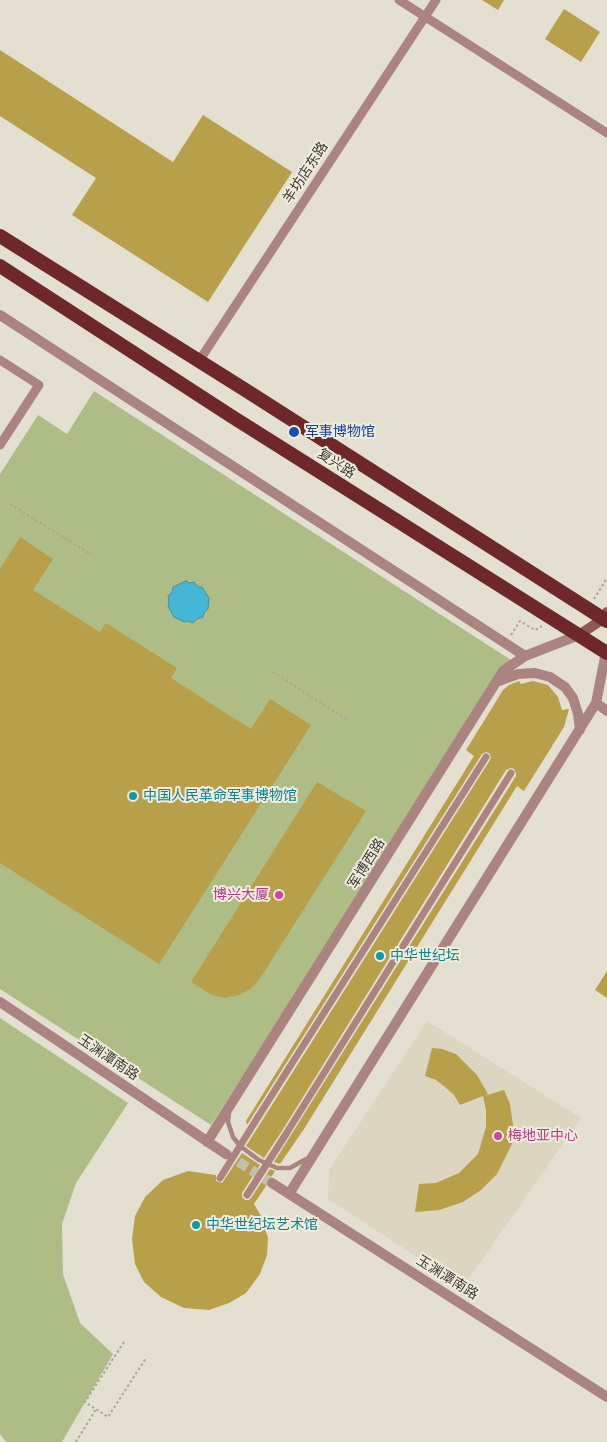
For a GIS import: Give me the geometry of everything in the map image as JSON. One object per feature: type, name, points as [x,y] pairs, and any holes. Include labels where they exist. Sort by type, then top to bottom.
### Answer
[{"type":"highway","name":"复兴路","points":[[0,236],[606,618]]},
{"type":"highway","name":"复兴路","points":[[0,266],[272,442],[607,652]]},
{"type":"main road","points":[[579,635],[606,618]]},
{"type":"street","points":[[399,0],[607,133]]},
{"type":"street","name":"羊坊店东路","points":[[199,361],[436,0]]},
{"type":"street","points":[[0,315],[525,656]]},
{"type":"street","points":[[0,360],[39,385],[0,445]]},
{"type":"street","name":"军博西路","points":[[207,1142],[496,682],[508,666],[525,656],[579,635]]},
{"type":"street","points":[[289,1194],[596,704],[607,652]]},
{"type":"street","points":[[496,682],[518,674],[535,673],[550,677],[565,687],[573,698],[580,730]]},
{"type":"street","points":[[596,704],[607,711]]},
{"type":"street","points":[[220,1178],[486,758]]},
{"type":"street","points":[[247,1195],[511,774]]},
{"type":"street","name":"玉渊潭南路","points":[[0,1002],[226,1154]]},
{"type":"street","name":"玉渊潭南路","points":[[272,1183],[607,1397]]},
{"type":"lane","points":[[230,1108],[228,1122],[232,1137],[240,1146],[260,1160],[277,1168],[290,1168],[302,1163],[314,1154]]},
{"type":"path","points":[[10,504],[92,555]]},
{"type":"path","points":[[273,672],[348,720]]},
{"type":"path","points":[[124,1342],[85,1402],[108,1417],[146,1358]]},
{"type":"path","points":[[76,1442],[96,1410]]},
{"type":"shaded area","name":"梅地亚中心","points":[[427,1021],[581,1118],[463,1287],[328,1199],[329,1170]]},
{"type":"green space","name":"中国人民革命军事博物馆","points":[[94,391],[511,660],[211,1125],[0,989],[0,474],[38,415],[67,434]]},
{"type":"green space","points":[[0,1018],[128,1103],[76,1183],[62,1224],[63,1274],[80,1323],[113,1354],[62,1442],[6,1442],[0,1434]]},
{"type":"water","points":[[186,581],[189,583],[194,582],[198,587],[202,587],[209,598],[208,609],[203,617],[193,623],[184,622],[174,617],[168,606],[168,596],[172,592],[173,587]]},
{"type":"building","points":[[482,0],[504,0],[498,10]]},
{"type":"building","points":[[564,9],[600,32],[581,62],[545,39]]},
{"type":"building","points":[[0,50],[173,162],[203,115],[292,172],[208,302],[72,215],[96,178],[0,116]]},
{"type":"building","name":"中国人民革命军事博物馆","points":[[20,537],[53,559],[33,590],[100,632],[106,623],[177,668],[171,678],[251,729],[270,699],[311,725],[159,964],[0,863],[0,569]]},
{"type":"building","points":[[519,681],[521,684],[533,681],[548,685],[558,697],[562,710],[569,709],[564,727],[524,791],[517,786],[304,1129],[280,1164],[274,1162],[516,776],[514,769],[506,770],[264,1158],[246,1146],[490,760],[489,753],[482,754],[247,1125],[246,1121],[474,756],[466,750],[503,690]]},
{"type":"building","name":"博兴大厦","points":[[317,782],[366,811],[259,980],[249,990],[239,995],[225,998],[212,995],[191,982]]},
{"type":"building","points":[[607,971],[607,998],[595,990]]},
{"type":"building","name":"梅地亚中心","points":[[432,1048],[456,1054],[477,1075],[488,1094],[484,1096],[504,1090],[510,1104],[513,1125],[512,1144],[497,1174],[481,1190],[463,1202],[439,1210],[415,1212],[419,1184],[436,1183],[459,1173],[478,1154],[486,1127],[486,1110],[483,1096],[460,1105],[454,1095],[445,1087],[436,1080],[425,1076]]},
{"type":"building","points":[[242,1153],[260,1165],[242,1193],[242,1197],[245,1200],[251,1198],[270,1169],[275,1171],[266,1180],[266,1186],[254,1204],[261,1216],[268,1238],[267,1255],[260,1274],[246,1293],[229,1303],[209,1310],[184,1308],[161,1297],[144,1282],[135,1264],[132,1239],[135,1216],[145,1197],[163,1180],[188,1171],[216,1175],[216,1181],[222,1183]]},
{"type":"tunnel","points":[[226,1154],[272,1183]]},
{"type":"place","name":"军事博物馆","points":[[294,432]]},
{"type":"place","name":"中国人民革命军事博物馆","points":[[133,796]]},
{"type":"place","name":"博兴大厦","points":[[279,895]]},
{"type":"place","name":"中华世纪坛","points":[[380,956]]},
{"type":"place","name":"梅地亚中心","points":[[498,1136]]},
{"type":"place","name":"中华世纪坛艺术馆","points":[[196,1225]]}]
